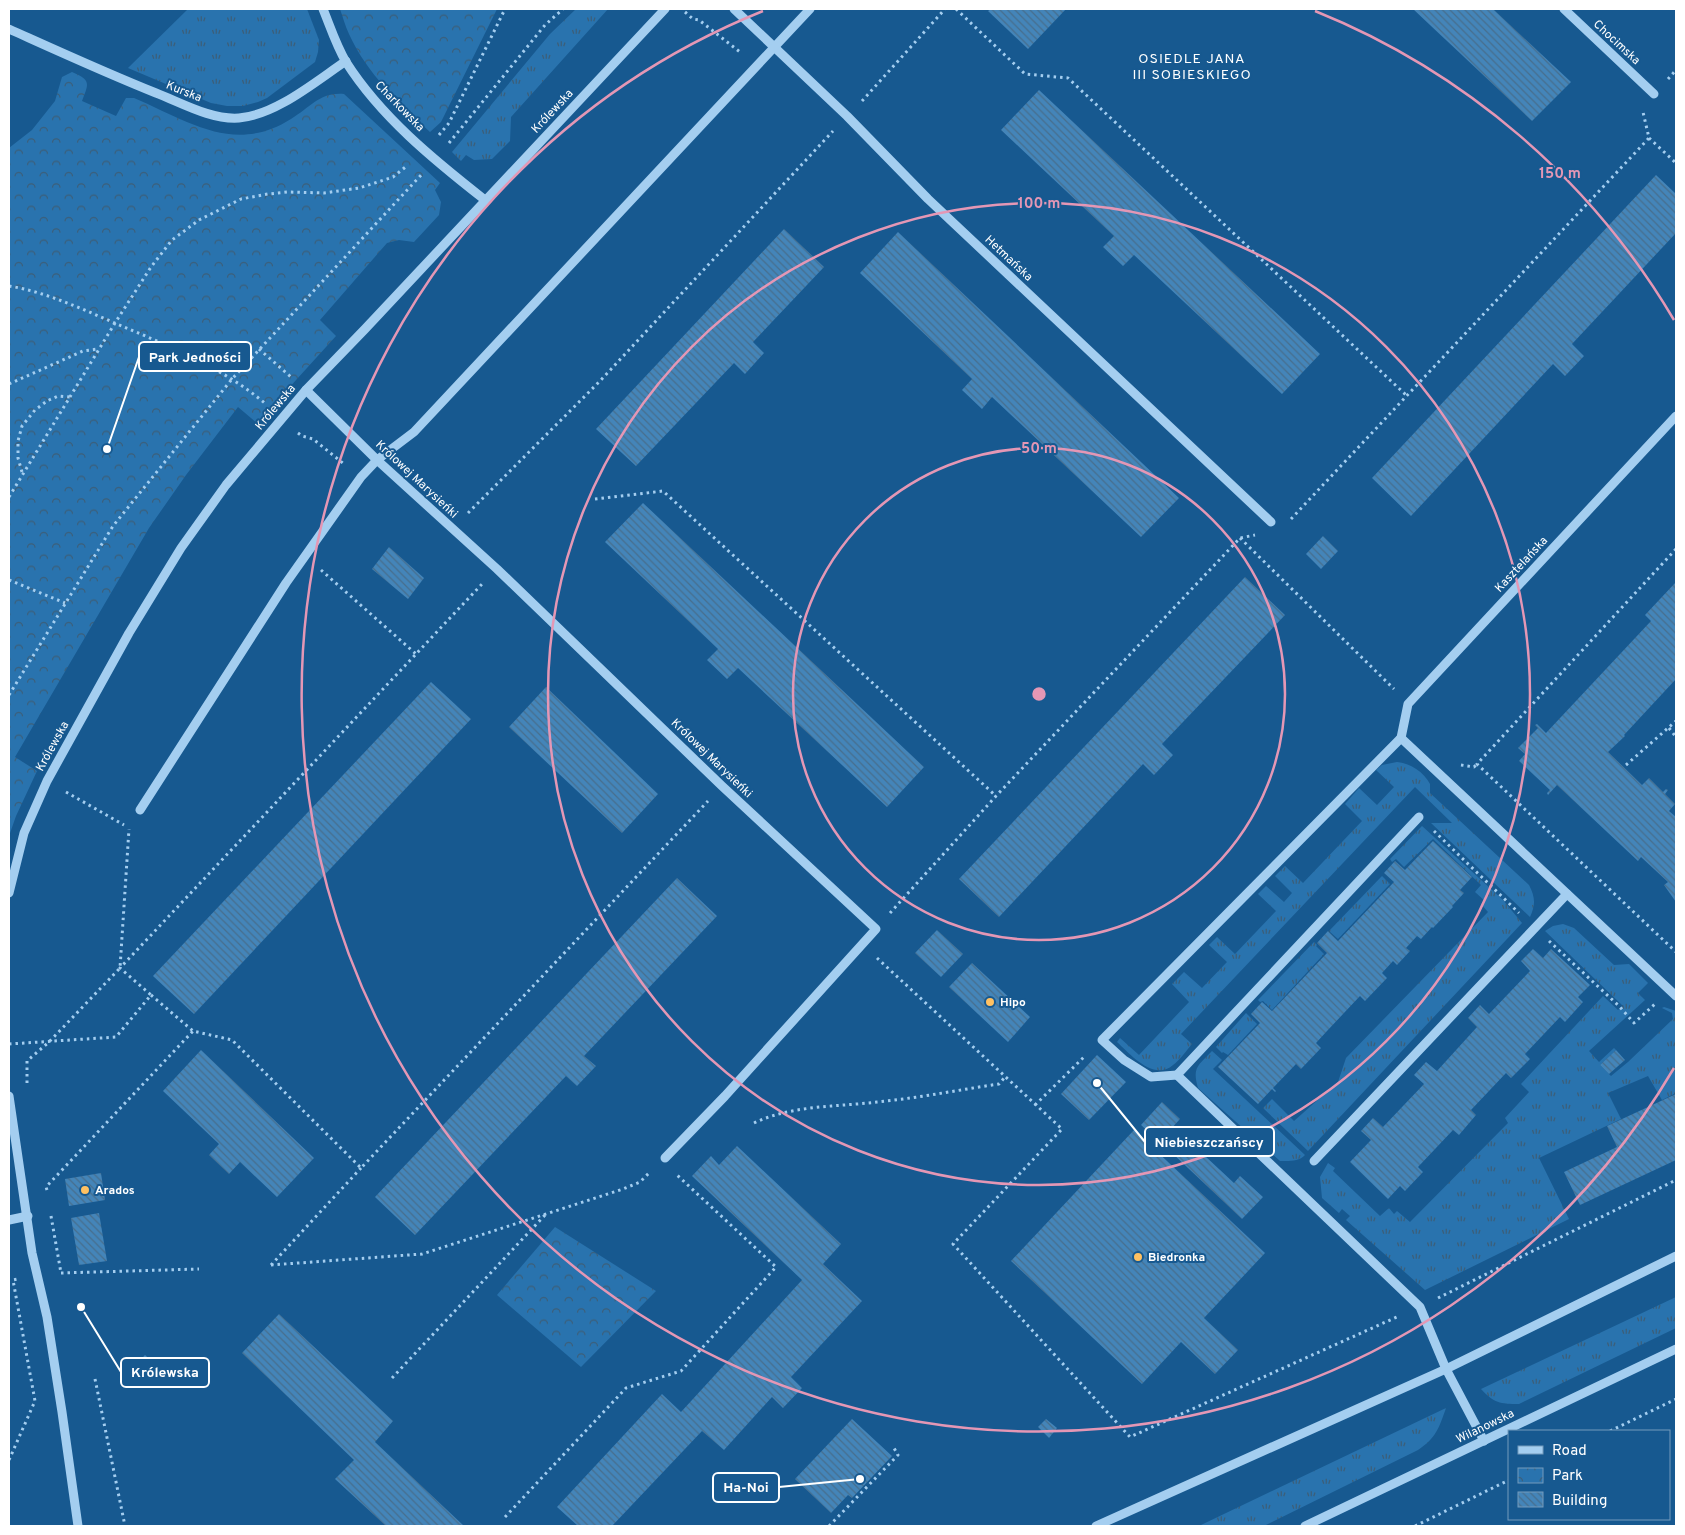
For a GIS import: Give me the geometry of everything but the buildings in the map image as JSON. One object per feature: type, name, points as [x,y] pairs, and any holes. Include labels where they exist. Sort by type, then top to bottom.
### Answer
[{"type":"street","name":"Charkowska","points":[[323,9],[346,61],[365,88],[392,120],[436,160],[485,200]]},
{"type":"street","name":"Królewska","points":[[9,893],[24,833],[46,781],[129,632],[181,548],[226,485],[306,390],[665,9]]},
{"type":"street","name":"Hetmańska","points":[[734,9],[847,116],[928,199],[1271,522]]},
{"type":"street","points":[[140,810],[286,583],[361,477],[377,460],[414,432],[810,9]]},
{"type":"street","name":"Chocimska","points":[[1564,9],[1654,94]]},
{"type":"street","name":"Kurska","points":[[9,29],[115,76],[199,111],[219,117],[240,118],[265,111],[295,95],[346,61]]},
{"type":"street","name":"Królowej Marysieńki","points":[[306,390],[377,460],[497,569],[722,786],[876,929]]},
{"type":"street","name":"Kasztelańska","points":[[1408,704],[1676,416]]},
{"type":"street","points":[[1408,704],[1401,738],[1102,1040],[1124,1060],[1151,1077],[1177,1075],[1419,817]]},
{"type":"street","points":[[1401,738],[1676,996]]},
{"type":"street","points":[[1314,1161],[1568,894]]},
{"type":"street","points":[[664,1159],[725,1096],[876,929]]},
{"type":"street","points":[[1177,1075],[1420,1307],[1446,1369],[1484,1440]]},
{"type":"street","points":[[9,1096],[32,1253],[47,1317],[78,1526]]},
{"type":"street","points":[[9,1220],[28,1216]]},
{"type":"street","points":[[1096,1526],[1446,1369],[1676,1256]]},
{"type":"street","name":"Wilanowska","points":[[1305,1526],[1676,1349]]},
{"type":"path","points":[[9,497],[98,349],[151,266],[172,240],[199,220],[241,199],[288,192],[342,192],[393,177],[426,151],[448,123],[505,9]]},
{"type":"path","points":[[9,695],[113,526],[232,378],[436,160],[545,24],[563,9]]},
{"type":"path","points":[[681,9],[693,19],[699,20],[756,65]]},
{"type":"path","points":[[452,529],[600,381],[945,9]]},
{"type":"path","points":[[956,9],[1025,74],[1068,78],[1406,396]]},
{"type":"path","points":[[1676,70],[1642,106],[1648,138],[1676,163]]},
{"type":"path","points":[[1286,524],[1648,138]]},
{"type":"path","points":[[9,286],[79,307],[157,341],[232,378],[248,388],[302,436],[314,439],[361,477]]},
{"type":"path","points":[[9,384],[83,351],[98,349]]},
{"type":"path","points":[[259,349],[306,390]]},
{"type":"path","points":[[22,473],[18,458],[18,441],[22,426],[35,410],[47,401],[58,396],[70,396]]},
{"type":"path","points":[[595,499],[662,491],[996,796]]},
{"type":"path","points":[[876,929],[996,796],[1240,538],[1264,534]]},
{"type":"path","points":[[1240,538],[1408,704]]},
{"type":"path","points":[[1676,548],[1477,764],[1676,952]]},
{"type":"path","points":[[305,556],[416,654]]},
{"type":"path","points":[[27,1086],[27,1061],[49,1042],[120,968],[497,569]]},
{"type":"path","points":[[9,580],[65,603]]},
{"type":"path","points":[[1626,765],[1676,721]]},
{"type":"path","points":[[1669,728],[1676,737]]},
{"type":"path","points":[[46,781],[129,829],[120,968]]},
{"type":"path","points":[[504,1517],[626,1388],[682,1371],[776,1267],[664,1159],[640,1182],[422,1254],[271,1265],[722,786]]},
{"type":"path","points":[[862,943],[1062,1129],[952,1244],[1130,1437],[1420,1307],[1676,1180]]},
{"type":"path","points":[[120,968],[193,1031],[232,1040],[361,1168]]},
{"type":"path","points":[[9,1044],[116,1037],[151,995]]},
{"type":"path","points":[[46,1187],[193,1031]]},
{"type":"path","points":[[1035,1105],[1102,1040]]},
{"type":"path","points":[[754,1123],[763,1118],[804,1108],[877,1102],[998,1084],[1005,1077]]},
{"type":"path","points":[[41,1183],[46,1187],[48,1197]]},
{"type":"path","points":[[50,1206],[61,1273]]},
{"type":"path","points":[[392,1378],[546,1214]]},
{"type":"path","points":[[38,1276],[61,1273],[199,1269]]},
{"type":"path","points":[[9,1460],[35,1401],[12,1280],[20,1278]]},
{"type":"path","points":[[95,1379],[125,1526]]},
{"type":"path","points":[[1612,1430],[1676,1399]]},
{"type":"path","points":[[829,1526],[898,1455],[894,1448]]},
{"type":"path","points":[[1415,1526],[1508,1480]]},
{"type":"green space","points":[[188,9],[307,9],[319,40],[315,62],[267,98],[243,106],[211,103],[128,68]]},
{"type":"green space","points":[[340,9],[497,9],[441,122],[430,132],[395,99],[374,75],[356,49]]},
{"type":"green space","points":[[576,9],[608,9],[511,117],[510,141],[492,159],[474,160],[466,155],[461,161],[452,152],[550,34]]},
{"type":"green space","points":[[72,72],[83,77],[87,83],[82,101],[116,116],[126,98],[134,98],[192,124],[211,131],[231,134],[250,134],[270,129],[291,119],[328,95],[344,94],[440,183],[435,190],[441,202],[439,215],[414,242],[399,240],[387,243],[320,320],[336,336],[257,423],[238,407],[186,475],[149,528],[15,757],[37,771],[9,836],[9,148],[32,130],[55,101],[62,77]]},
{"type":"green space","points":[[1397,762],[1407,764],[1420,772],[1430,784],[1430,793],[1529,885],[1534,901],[1530,917],[1431,823],[1452,823],[1415,787],[1181,1034],[1192,1044],[1176,1063],[1166,1069],[1158,1070],[1150,1068],[1135,1059],[1117,1042],[1120,1038],[1139,1055],[1189,1002],[1172,984],[1184,972],[1202,988],[1227,962],[1209,945],[1217,937],[1235,954],[1276,911],[1258,894],[1266,886],[1284,902],[1292,893],[1275,876],[1285,866],[1303,883],[1362,821],[1345,804],[1359,788],[1377,805],[1394,787],[1376,770],[1382,765]]},
{"type":"green space","points":[[1422,826],[1503,900],[1522,923],[1308,1151],[1263,1108],[1272,1099],[1294,1121],[1338,1082],[1346,1058],[1488,912],[1481,904],[1485,901],[1475,892],[1481,885],[1433,839],[1404,867],[1396,859],[1392,862],[1390,859]]},
{"type":"green space","points":[[1382,876],[1390,884],[1338,939],[1329,931]]},
{"type":"green space","points":[[1563,924],[1574,928],[1614,965],[1629,964],[1648,983],[1638,993],[1645,1000],[1589,1051],[1599,1062],[1614,1048],[1616,1050],[1600,1065],[1611,1076],[1673,1019],[1672,1013],[1662,1008],[1676,1011],[1676,1093],[1662,1100],[1648,1076],[1608,1093],[1621,1119],[1539,1158],[1569,1219],[1425,1290],[1346,1220],[1350,1216],[1342,1209],[1339,1213],[1322,1198],[1320,1177],[1328,1163],[1335,1168],[1333,1171],[1380,1216],[1389,1208],[1394,1214],[1397,1211],[1410,1222],[1508,1123],[1505,1118],[1529,1092],[1521,1084],[1603,996],[1618,1010],[1623,1006],[1545,931],[1553,926]]},
{"type":"green space","points":[[1314,942],[1324,954],[1272,1010],[1263,1001],[1260,1002],[1258,1000]]},
{"type":"green space","points":[[1246,1013],[1257,1024],[1228,1055],[1222,1053],[1216,1047]]},
{"type":"green space","points":[[1212,1051],[1222,1060],[1213,1069],[1305,1155],[1303,1157],[1293,1161],[1280,1161],[1198,1088],[1196,1071]]},
{"type":"green space","points":[[555,1227],[656,1291],[581,1367],[497,1295]]},
{"type":"green space","points":[[1676,1297],[1676,1328],[1519,1404],[1498,1402],[1481,1389]]},
{"type":"green space","points":[[1446,1408],[1436,1432],[1418,1450],[1264,1526],[1201,1525]]},
{"type":"place","name":"Park Jedności","points":[[107,449]]},
{"type":"place","name":"Hipo","points":[[990,1002]]},
{"type":"place","name":"Niebieszczańscy","points":[[1097,1083]]},
{"type":"place","name":"Arados","points":[[85,1190]]},
{"type":"place","name":"Biedronka","points":[[1138,1257]]},
{"type":"place","name":"Królewska","points":[[81,1307]]},
{"type":"place","name":"Ha-Noi","points":[[860,1479]]},
{"type":"district","name":"OSIEDLE JANA III SOBIESKIEGO","points":[[1192,66]]}]
